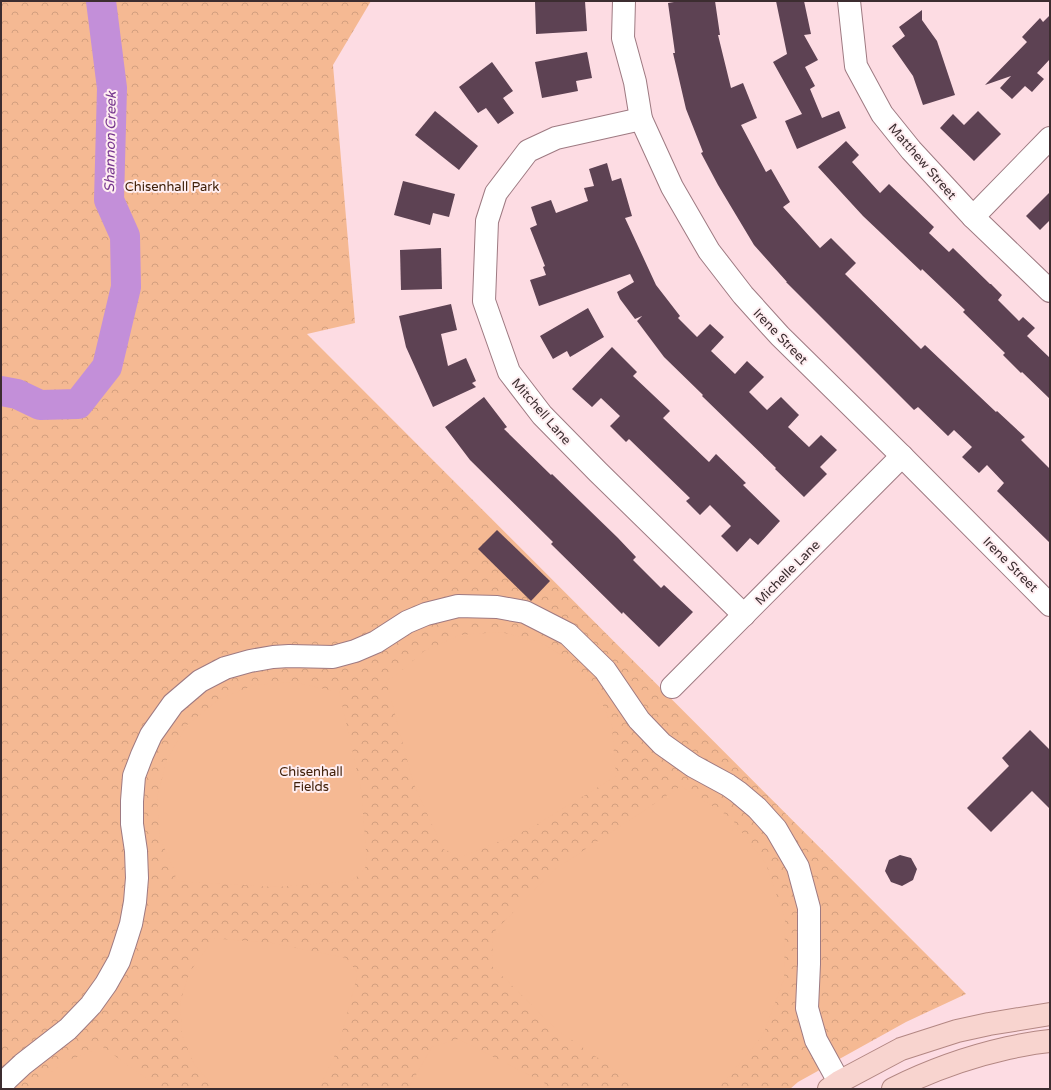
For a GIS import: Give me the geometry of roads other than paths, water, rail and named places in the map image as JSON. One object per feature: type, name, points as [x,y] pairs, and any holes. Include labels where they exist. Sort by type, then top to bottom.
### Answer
[{"type":"main road","points":[[834,1086],[901,1049],[957,1031],[1050,1014]]},
{"type":"main road","points":[[893,1089],[918,1077],[980,1054],[1050,1040]]},
{"type":"street","name":"Irene Street","points":[[624,1],[623,38],[635,82],[641,119],[672,187],[709,251],[743,295],[780,336],[1050,605]]},
{"type":"street","name":"Matthew Street","points":[[849,1],[856,66],[882,114],[911,150],[973,217],[1050,291]]},
{"type":"street","name":"Mitchell Lane","points":[[641,119],[556,138],[528,151],[496,193],[487,221],[484,301],[509,372],[542,415],[744,615]]},
{"type":"street","points":[[973,217],[1050,138]]},
{"type":"street","name":"Michelle Lane","points":[[672,687],[902,456]]},
{"type":"street","points":[[1,1086],[7,1078],[68,1029],[92,1005],[119,961],[131,924],[137,878],[136,851],[132,824],[134,776],[151,735],[173,704],[200,681],[225,668],[250,660],[273,657],[333,657],[355,652],[376,642],[407,622],[426,614],[458,606],[497,607],[525,612],[568,634],[605,670],[639,720],[662,744],[693,766],[738,792],[757,808],[776,828],[798,867],[809,908],[807,1008],[816,1040],[834,1086]]},
{"type":"waterway","name":"Shannon Creek","points":[[1,391],[17,394],[40,405],[78,404],[107,367],[126,287],[125,236],[109,200],[112,88],[101,1]]},
{"type":"park label","name":"Chisenhall Park","points":[[172,186]]},
{"type":"park label","name":"Chisenhall Fields","points":[[311,778]]}]
